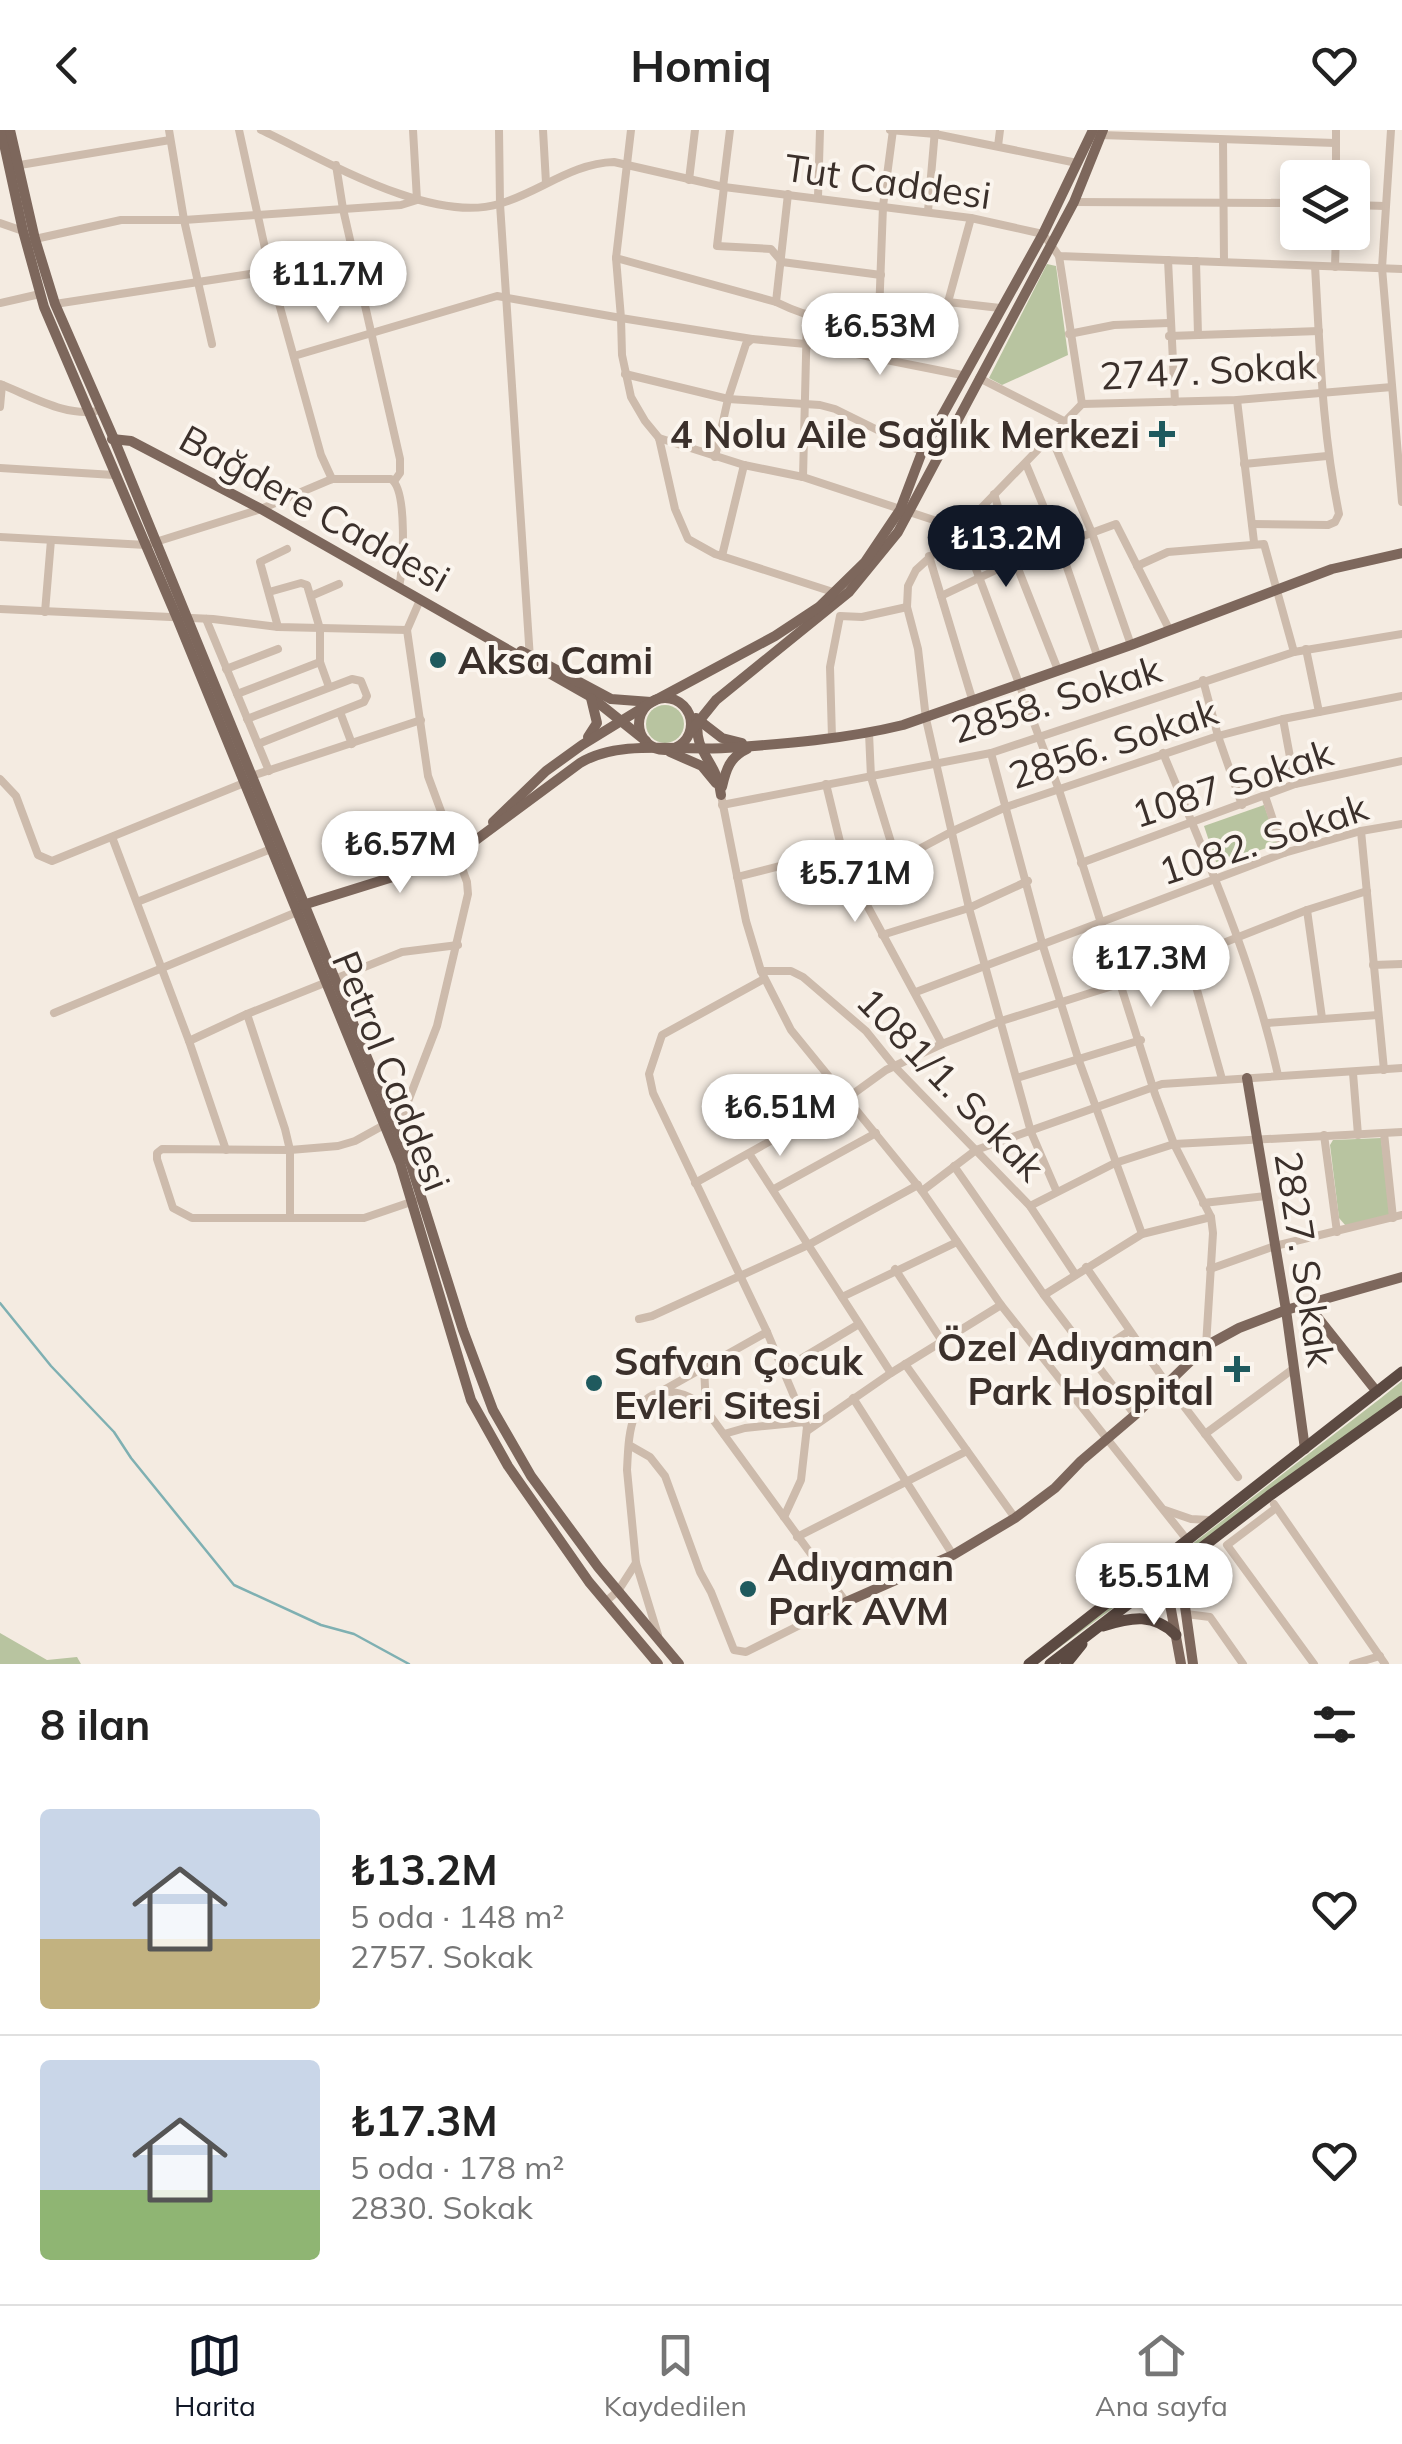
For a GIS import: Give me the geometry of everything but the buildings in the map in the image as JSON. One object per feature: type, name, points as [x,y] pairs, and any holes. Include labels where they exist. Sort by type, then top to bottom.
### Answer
[{"type":"highway","points":[[1029,1664],[1402,1372]]},
{"type":"highway","points":[[1050,1664],[1179,1563],[1402,1401]]},
{"type":"highway","points":[[1066,1664],[1094,1629],[1125,1620],[1148,1618],[1162,1622],[1176,1636]]},
{"type":"main road","name":"Petrol Caddesi","points":[[1,130],[14,166],[23,230],[40,294],[96,411],[114,475],[151,544],[248,780],[272,849],[330,981],[414,1201],[460,1370],[475,1409],[508,1466],[605,1602],[658,1664]]},
{"type":"main road","points":[[10,130],[14,166],[55,304],[96,411],[114,438],[151,544]]},
{"type":"main road","points":[[476,841],[508,804],[582,745],[652,702],[759,646],[836,593],[865,562],[904,511],[922,452],[1077,164],[1099,132]]},
{"type":"main road","points":[[664,750],[683,744],[716,700],[836,612],[880,556],[1074,202],[1099,132]]},
{"type":"main road","points":[[102,443],[114,438]]},
{"type":"main road","name":"Bağdere Caddesi","points":[[114,438],[131,441],[261,509],[496,642],[605,697],[630,703],[652,702]]},
{"type":"main road","points":[[248,780],[300,908],[458,854],[589,758],[619,749],[702,749],[869,734],[974,702],[1332,568],[1402,552]]},
{"type":"main road","name":"Bağdere Caddesi","points":[[530,659],[591,697],[646,741]]},
{"type":"main road","points":[[582,745],[597,726],[591,697]]},
{"type":"main road","points":[[722,800],[714,778],[704,767],[646,741],[640,718],[652,702],[672,699],[717,735],[758,745]]},
{"type":"main road","points":[[716,700],[713,720],[717,735]]},
{"type":"main road","points":[[688,711],[690,730]]},
{"type":"main road","points":[[698,720],[697,736],[718,774],[722,800]]},
{"type":"main road","points":[[722,800],[729,764],[739,753],[758,745]]},
{"type":"main road","points":[[330,981],[424,1198],[463,1330],[493,1410],[531,1476],[618,1591],[646,1614],[679,1664]]},
{"type":"main road","name":"2827. Sokak","points":[[1247,1078],[1286,1310],[1304,1449]]},
{"type":"main road","points":[[846,1602],[953,1555],[1015,1518],[1056,1488],[1080,1460],[1135,1415],[1206,1346],[1286,1310],[1402,1278]]},
{"type":"main road","points":[[1308,1304],[1377,1392]]},
{"type":"main road","points":[[1179,1563],[1194,1664]]},
{"type":"main road","points":[[1160,1578],[1168,1588],[1180,1664]]},
{"type":"street","points":[[238,130],[270,271],[332,479]]},
{"type":"street","name":"Tut Caddesi","points":[[262,130],[416,200],[457,208],[500,204],[597,163],[626,164],[723,187],[928,211],[1042,234]]},
{"type":"street","points":[[35,239],[121,220],[388,208],[416,200],[412,130]]},
{"type":"street","points":[[499,130],[500,204],[530,659]]},
{"type":"street","points":[[543,130],[546,183]]},
{"type":"street","points":[[632,130],[616,258],[625,374],[635,405],[659,438],[680,526],[688,539],[701,548],[836,593]]},
{"type":"street","points":[[688,180],[695,130]]},
{"type":"street","points":[[730,130],[717,246],[771,250],[782,262],[881,275]]},
{"type":"street","points":[[818,198],[820,130]]},
{"type":"street","points":[[879,314],[883,206],[892,130],[935,132],[1077,164]]},
{"type":"street","points":[[998,146],[1000,130]]},
{"type":"street","points":[[1335,160],[1336,130]]},
{"type":"street","points":[[1391,130],[1382,268],[1392,387],[1398,403],[1402,502]]},
{"type":"street","points":[[928,211],[935,132]]},
{"type":"street","points":[[1099,132],[1335,143]]},
{"type":"street","points":[[14,166],[170,135],[184,220],[212,344]]},
{"type":"street","points":[[1222,140],[1224,262]]},
{"type":"street","points":[[336,165],[342,210],[400,460],[400,473],[395,480]]},
{"type":"street","points":[[776,302],[788,194]]},
{"type":"street","points":[[1074,202],[1280,202]]},
{"type":"street","points":[[1370,206],[1385,206]]},
{"type":"street","points":[[948,302],[971,218]]},
{"type":"street","points":[[0,223],[23,230]]},
{"type":"street","points":[[1042,234],[1059,256],[1082,404]]},
{"type":"street","points":[[1335,250],[1335,267]]},
{"type":"street","points":[[1059,256],[1402,269]]},
{"type":"street","points":[[616,258],[776,302],[807,317],[846,321],[948,302],[1000,308]]},
{"type":"street","points":[[1168,260],[1175,402]]},
{"type":"street","points":[[1196,261],[1198,335]]},
{"type":"street","points":[[1252,524],[1328,525],[1339,514],[1320,392],[1315,266]]},
{"type":"street","points":[[55,304],[270,271]]},
{"type":"street","points":[[0,303],[40,294]]},
{"type":"street","points":[[294,356],[506,295],[621,318],[806,344],[962,375]]},
{"type":"street","points":[[803,477],[807,317]]},
{"type":"street","points":[[1069,334],[1114,325],[1169,323]]},
{"type":"street","points":[[1170,336],[1319,331]]},
{"type":"street","points":[[1388,332],[1402,332]]},
{"type":"street","points":[[716,457],[728,399],[746,344],[752,339]]},
{"type":"street","points":[[625,374],[728,399],[835,409],[922,452]]},
{"type":"street","points":[[979,378],[1064,422]]},
{"type":"street","points":[[0,407],[1,385],[71,411],[96,411]]},
{"type":"street","name":"2747. Sokak","points":[[907,606],[908,586],[916,570],[1082,404],[1236,400],[1392,387]]},
{"type":"street","points":[[1236,400],[1254,542]]},
{"type":"street","points":[[659,438],[744,465],[803,477],[961,529],[1059,790],[1174,1144],[1210,1217],[1206,1346]]},
{"type":"street","points":[[1052,438],[1092,533],[1131,645]]},
{"type":"street","points":[[1244,464],[1327,456]]},
{"type":"street","points":[[1026,464],[1059,544],[1097,656]]},
{"type":"street","points":[[722,556],[744,465]]},
{"type":"street","points":[[0,468],[114,475]]},
{"type":"street","points":[[0,537],[151,544],[261,509],[332,479],[395,480]]},
{"type":"street","points":[[395,480],[402,531],[399,588]]},
{"type":"street","points":[[994,494],[1015,561],[1058,670]]},
{"type":"street","points":[[942,596],[1015,561],[1116,524],[1169,629]]},
{"type":"street","points":[[45,612],[51,540]]},
{"type":"street","points":[[1136,566],[1168,552],[1264,544],[1294,652]]},
{"type":"street","points":[[278,627],[260,560],[287,548]]},
{"type":"street","points":[[929,556],[974,702]]},
{"type":"street","points":[[268,592],[303,583],[320,629],[320,662],[329,687]]},
{"type":"street","points":[[311,596],[339,584]]},
{"type":"street","points":[[397,1130],[436,1026],[468,894],[458,854],[431,791],[408,630],[420,600]]},
{"type":"street","points":[[832,738],[830,668],[836,612],[862,616],[907,606],[918,649],[926,719],[998,1022],[1031,1132],[1056,1190]]},
{"type":"street","points":[[0,610],[206,618],[278,627],[408,630]]},
{"type":"street","points":[[206,618],[268,771]]},
{"type":"street","name":"2858. Sokak","points":[[722,800],[990,752],[1294,652],[1402,634]]},
{"type":"street","points":[[1306,649],[1319,712]]},
{"type":"street","points":[[226,669],[278,650]]},
{"type":"street","points":[[237,694],[320,662]]},
{"type":"street","points":[[247,719],[352,679],[361,680],[366,700],[258,744]]},
{"type":"street","points":[[1204,680],[1242,805]]},
{"type":"street","name":"2856. Sokak","points":[[855,883],[1006,807],[1163,753],[1282,719],[1402,696]]},
{"type":"street","points":[[340,712],[352,744]]},
{"type":"street","points":[[1282,719],[1294,784]]},
{"type":"street","points":[[0,779],[16,796],[38,855],[55,861],[268,771],[421,720]]},
{"type":"street","points":[[869,734],[872,776],[897,862]]},
{"type":"street","points":[[990,752],[1060,1001],[1142,1234]]},
{"type":"street","points":[[1163,753],[1240,939],[1267,1023],[1278,1075]]},
{"type":"street","name":"1087 Sokak","points":[[1081,863],[1294,784],[1402,761]]},
{"type":"street","points":[[826,784],[842,850],[855,883],[942,1044]]},
{"type":"street","points":[[1266,796],[1284,852]]},
{"type":"street","points":[[722,800],[737,878],[763,975],[791,1030],[920,1188],[1001,1305],[1188,1541]]},
{"type":"street","name":"1082. Sokak","points":[[916,992],[1284,852],[1402,824]]},
{"type":"street","points":[[1361,831],[1384,1070]]},
{"type":"street","points":[[112,837],[226,1150]]},
{"type":"street","points":[[136,902],[272,849]]},
{"type":"street","points":[[737,878],[842,850]]},
{"type":"street","points":[[882,935],[969,908],[1028,881]]},
{"type":"street","points":[[695,1183],[846,1099],[895,1067],[942,1044],[1122,983],[1307,910],[1366,891]]},
{"type":"street","points":[[54,1013],[300,908]]},
{"type":"street","points":[[1307,910],[1322,1018]]},
{"type":"street","points":[[189,1040],[402,952],[458,945]]},
{"type":"street","points":[[1188,958],[1222,1079]]},
{"type":"street","points":[[1374,964],[1402,964]]},
{"type":"street","name":"1081/1. Sokak","points":[[763,975],[790,971],[803,978],[866,1031],[895,1067],[1030,1206],[1075,1274]]},
{"type":"street","points":[[763,975],[668,1031],[658,1043],[650,1083],[784,1369],[806,1426],[801,1480],[784,1518]]},
{"type":"street","points":[[247,1014],[290,1150],[290,1217]]},
{"type":"street","points":[[1267,1023],[1378,1015]]},
{"type":"street","points":[[1017,1078],[1140,1040]]},
{"type":"street","points":[[639,1319],[742,1278],[808,1245],[920,1188],[976,1150],[1154,1088],[1222,1079],[1402,1068]]},
{"type":"street","points":[[1353,1073],[1358,1135]]},
{"type":"street","points":[[384,1125],[344,1145],[290,1150],[159,1150],[157,1159],[173,1208],[192,1218],[371,1217],[414,1201]]},
{"type":"street","points":[[1030,1206],[1115,1163],[1174,1144],[1402,1132]]},
{"type":"street","points":[[774,1189],[876,1133]]},
{"type":"street","points":[[1210,1269],[1275,1246],[1397,1216],[1384,1133]]},
{"type":"street","points":[[1324,1135],[1337,1232]]},
{"type":"street","points":[[750,1154],[891,1374]]},
{"type":"street","points":[[954,1166],[1044,1295],[1135,1415]]},
{"type":"street","points":[[1203,1203],[1266,1196]]},
{"type":"street","points":[[1044,1295],[1142,1234],[1210,1217]]},
{"type":"street","points":[[842,1297],[957,1242]]},
{"type":"street","points":[[1086,1267],[1166,1384],[1238,1477]]},
{"type":"street","points":[[895,1269],[942,1341]]},
{"type":"street","points":[[724,1434],[745,1428],[806,1426],[1001,1305]]},
{"type":"street","points":[[784,1369],[859,1324]]},
{"type":"street","points":[[1090,1358],[1130,1330]]},
{"type":"street","points":[[628,1630],[646,1614],[627,1490],[635,1416],[652,1396],[766,1332]]},
{"type":"street","points":[[906,1364],[1015,1518]]},
{"type":"street","points":[[704,1365],[706,1410]]},
{"type":"street","points":[[1205,1434],[1293,1369]]},
{"type":"street","points":[[629,1444],[650,1457],[666,1476],[700,1572],[712,1592],[734,1650],[746,1652],[846,1602],[706,1410],[682,1393],[652,1396]]},
{"type":"street","points":[[853,1398],[953,1555]]},
{"type":"street","points":[[797,1537],[967,1451]]},
{"type":"street","points":[[1269,1496],[1382,1660],[1354,1664]]},
{"type":"street","points":[[1276,1508],[1227,1545],[1314,1664]]},
{"type":"street","points":[[1163,1510],[1191,1519],[1218,1518]]},
{"type":"street","points":[[605,1602],[618,1591],[636,1563]]},
{"type":"street","points":[[1186,1614],[1210,1617],[1244,1664]]},
{"type":"green space","points":[[1047,264],[1056,266],[1068,355],[1002,385],[989,378]]},
{"type":"green space","points":[[665,705],[678,711],[684,724],[678,737],[665,743],[652,737],[646,724],[652,711]]},
{"type":"green space","points":[[1264,805],[1278,844],[1217,865],[1204,826]]},
{"type":"green space","points":[[1381,1138],[1390,1215],[1346,1226],[1339,1218],[1330,1145],[1333,1140]]},
{"type":"green space","points":[[1402,1381],[1402,1395],[1037,1664],[1381,1398]]},
{"type":"green space","points":[[0,1633],[47,1660],[77,1657],[81,1664],[0,1664]]},
{"type":"waterway","points":[[0,1303],[51,1366],[114,1432],[234,1585],[321,1625],[354,1634],[409,1664]]},
{"type":"place","name":"4 Nolu Aile Sağlık Merkezi","points":[[1162,434]]},
{"type":"place","name":"Aksa Cami","points":[[438,660]]},
{"type":"place","name":"Özel Adıyaman Park Hospital","points":[[1237,1369]]},
{"type":"place","name":"Safvan Çocuk Evleri Sitesi","points":[[594,1383]]},
{"type":"place","name":"Adıyaman Park AVM","points":[[748,1589]]}]
